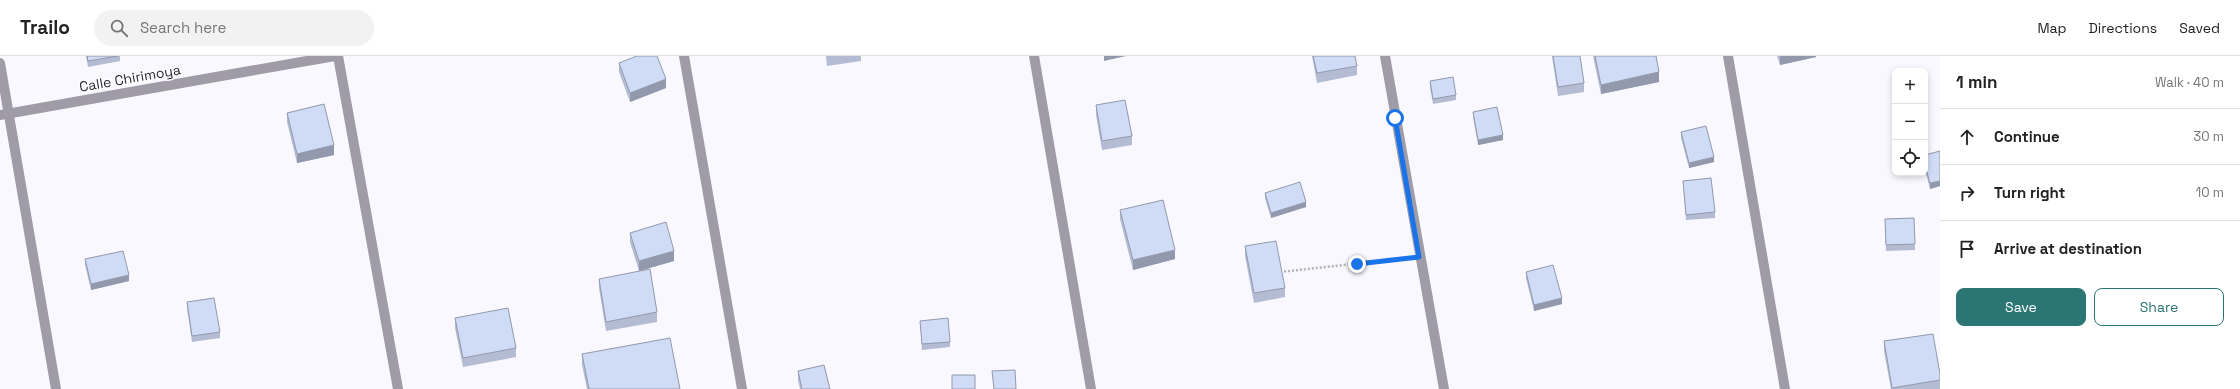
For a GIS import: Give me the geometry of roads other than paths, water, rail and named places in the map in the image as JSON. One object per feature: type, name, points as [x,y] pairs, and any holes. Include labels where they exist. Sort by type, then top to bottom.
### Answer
[{"type":"street","name":"Calle Chirimoya","points":[[4,114],[337,56]]},
{"type":"street","points":[[337,56],[398,389]]},
{"type":"street","points":[[684,56],[742,389]]},
{"type":"street","points":[[1034,56],[1091,389]]},
{"type":"street","points":[[1385,56],[1419,257],[1444,389]]},
{"type":"street","points":[[1728,56],[1785,389]]},
{"type":"street","points":[[0,63],[4,114],[56,389]]}]
